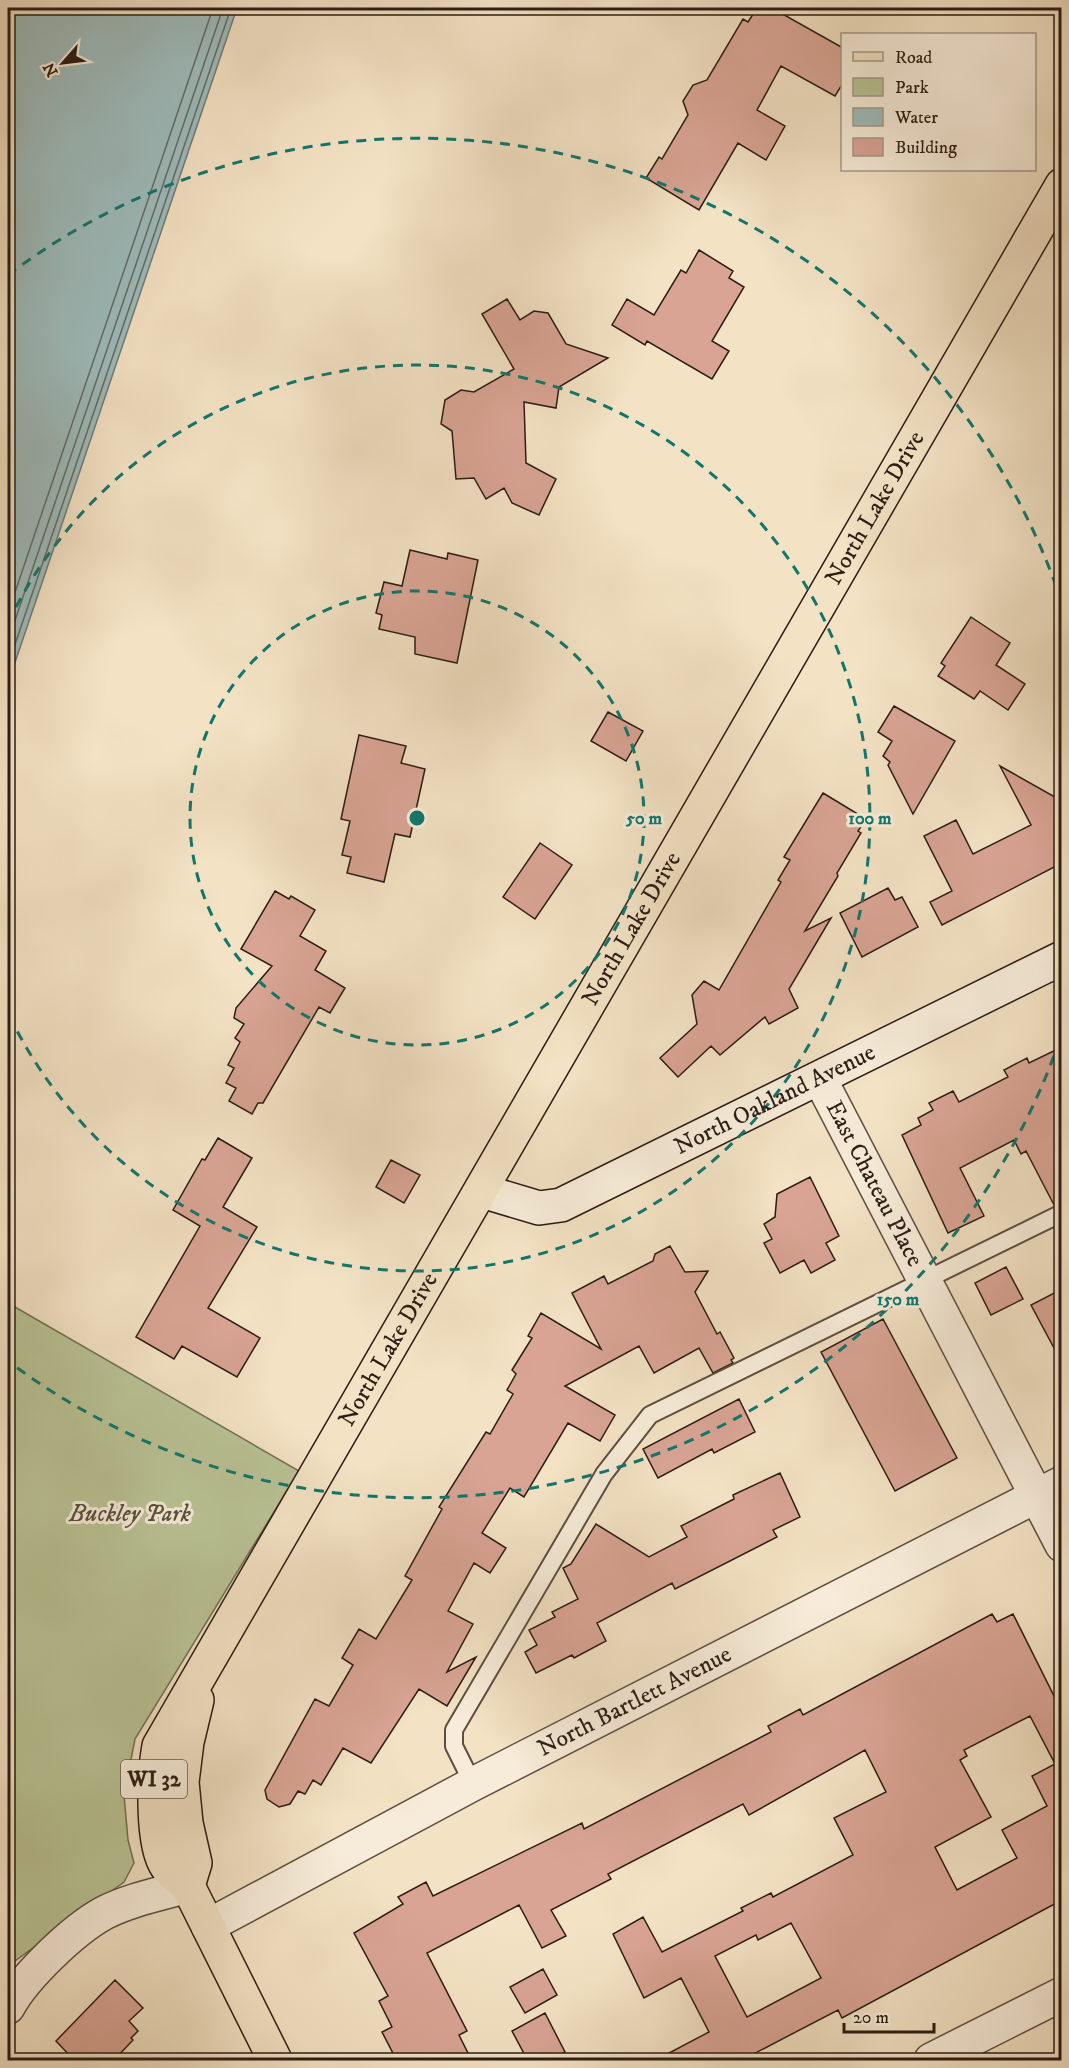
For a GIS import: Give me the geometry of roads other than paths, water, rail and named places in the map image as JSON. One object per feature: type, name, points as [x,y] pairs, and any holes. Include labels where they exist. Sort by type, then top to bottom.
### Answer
[{"type":"main road","name":"North Lake Drive","points":[[188,1886],[166,1866],[154,1803],[154,1773],[159,1746],[184,1701],[203,1675],[1062,185]]},
{"type":"main road","name":"WI 32","points":[[188,1886],[275,2061]]},
{"type":"street","name":"North Oakland Avenue","points":[[482,1191],[540,1208],[561,1205],[1062,958]]},
{"type":"street","name":"East Chateau Place","points":[[820,1078],[925,1281],[1049,1489],[1062,1545]]},
{"type":"street","name":"North Bartlett Avenue","points":[[208,1926],[473,1784],[1049,1489]]},
{"type":"street","points":[[8,2007],[17,1991],[58,1949],[103,1914],[188,1886]]},
{"type":"street","points":[[932,2061],[1062,1994]]},
{"type":"lane","points":[[473,1784],[454,1746],[454,1730],[604,1474],[650,1414],[1062,1213]]},
{"type":"water","points":[[8,8],[237,8],[8,683]]},
{"type":"park label","name":"Buckley Park","points":[[130,1514]]}]
